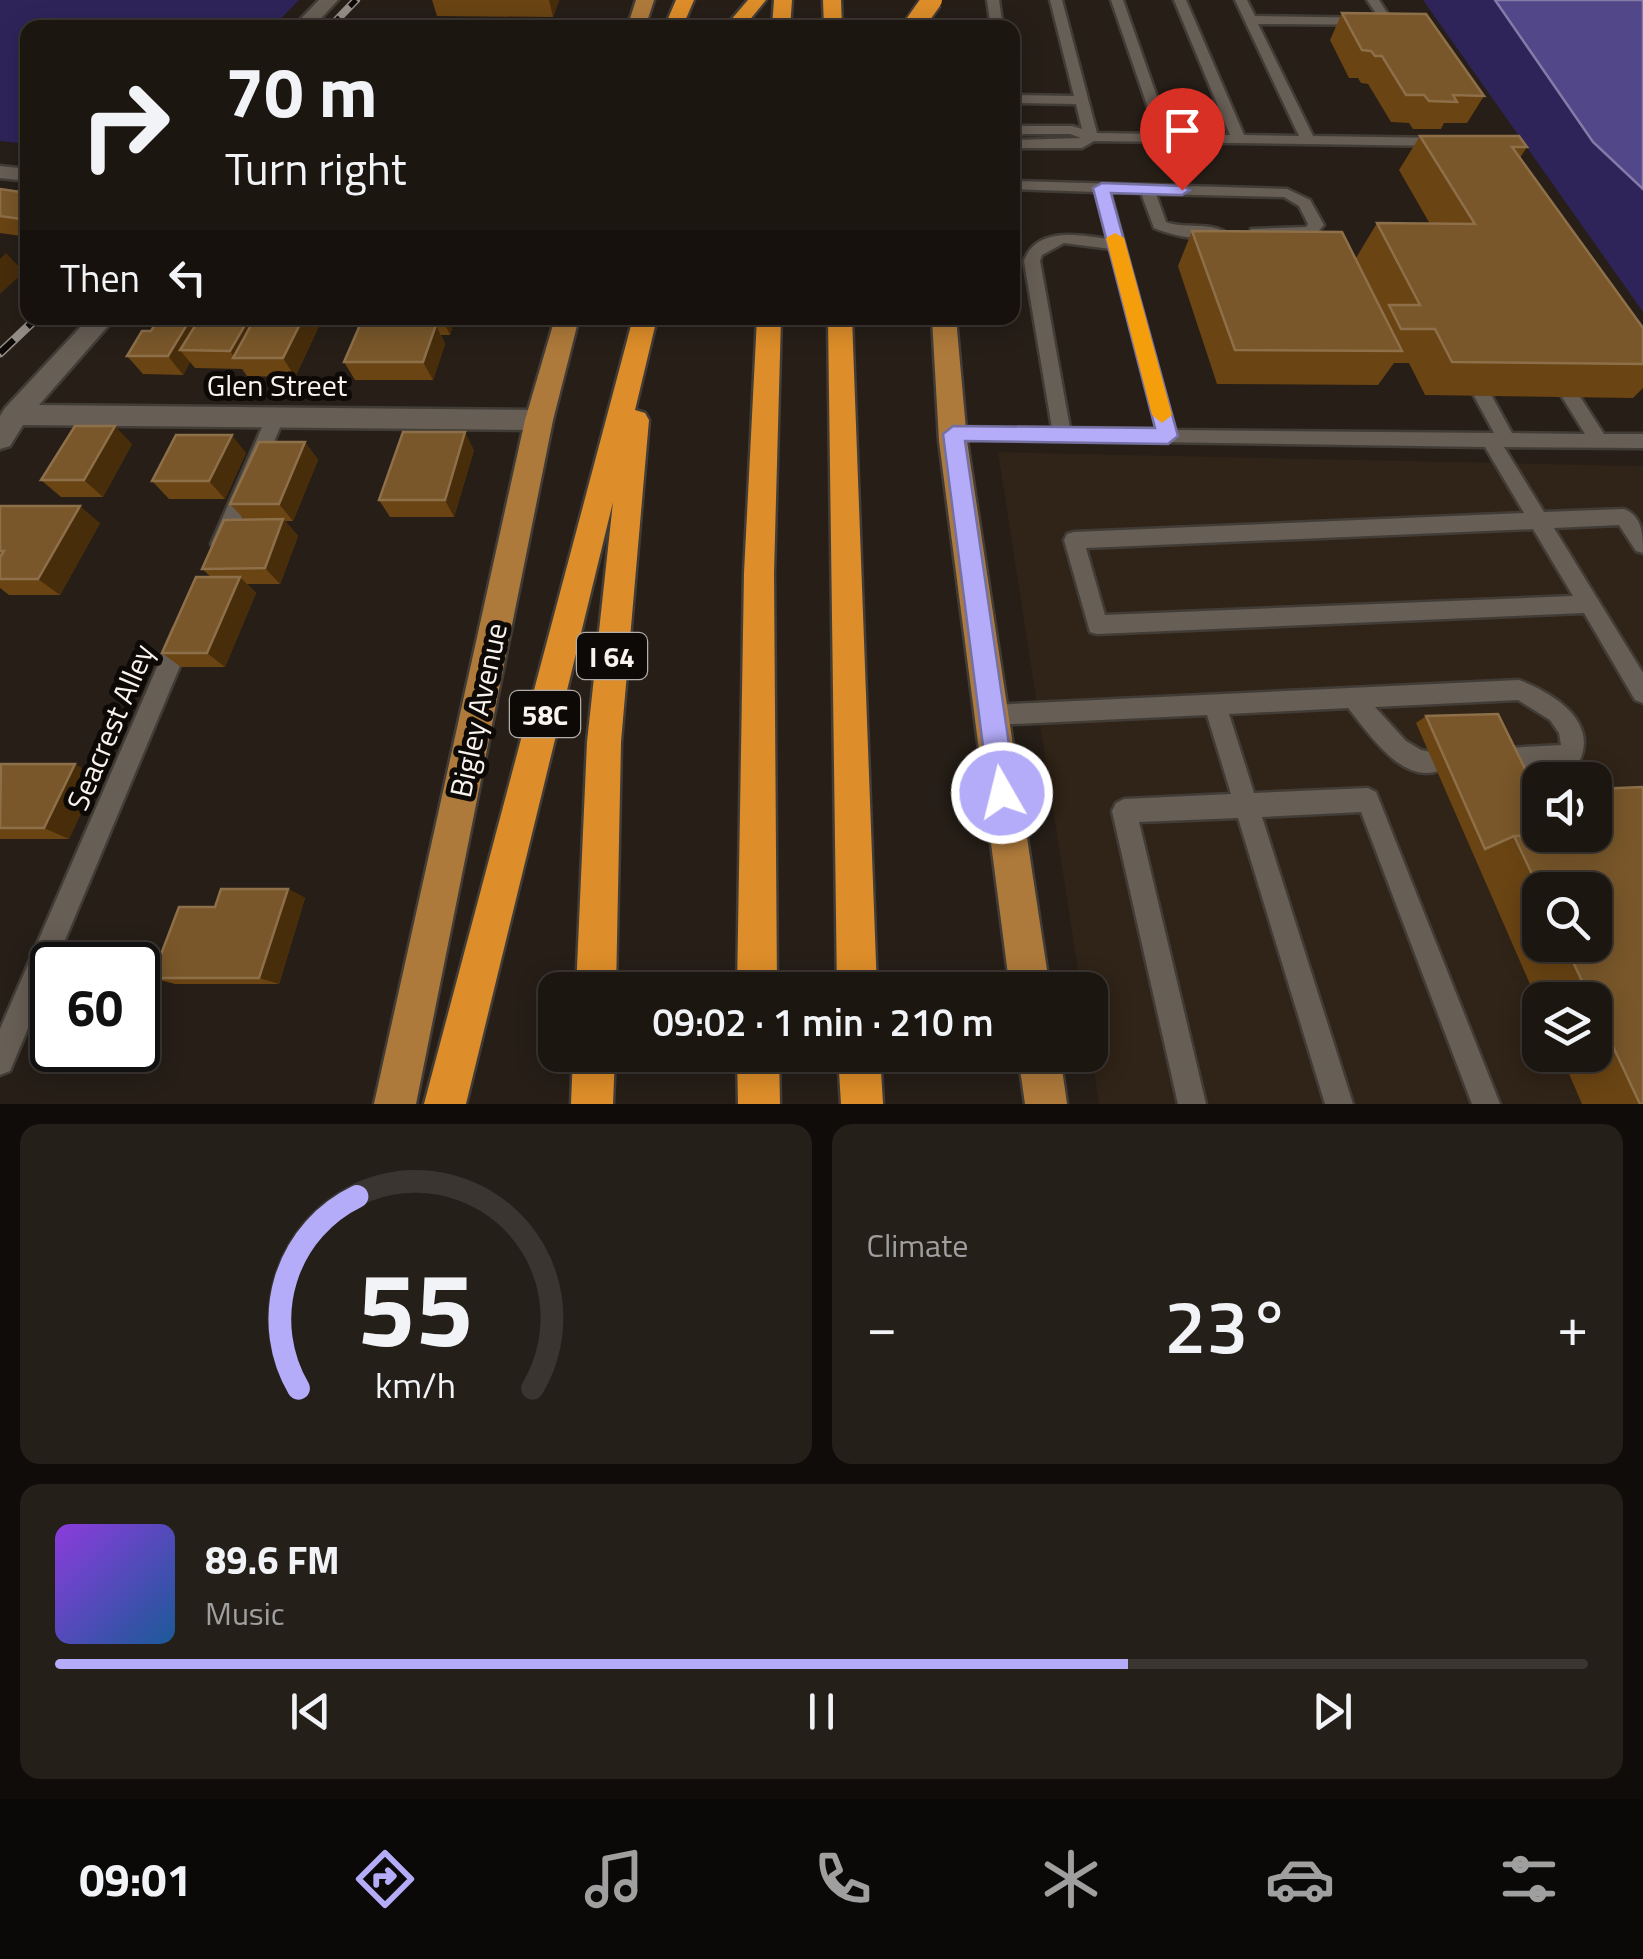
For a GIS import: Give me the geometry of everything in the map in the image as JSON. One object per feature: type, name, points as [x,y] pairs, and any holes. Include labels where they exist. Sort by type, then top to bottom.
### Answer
[{"type":"highway","points":[[739,20],[757,0]]},
{"type":"highway","name":"58C","points":[[445,1104],[643,325]]},
{"type":"highway","name":"I 64","points":[[597,972],[604,742],[644,325]]},
{"type":"highway","points":[[757,972],[758,593],[769,325]]},
{"type":"highway","points":[[842,325],[858,972]]},
{"type":"highway","points":[[592,1104],[593,1072]]},
{"type":"highway","points":[[758,1072],[759,1104]]},
{"type":"main road","name":"Bigley Avenue","points":[[395,1104],[539,420],[565,325]]},
{"type":"main road","points":[[945,325],[953,434],[1028,972]]},
{"type":"main road","points":[[1041,1072],[1046,1104]]},
{"type":"street","points":[[309,20],[328,0]]},
{"type":"street","points":[[0,439],[16,415],[97,325]]},
{"type":"street","name":"Glen Street","points":[[16,415],[539,420]]},
{"type":"lane","points":[[1056,0],[1091,137]]},
{"type":"lane","points":[[1117,0],[1165,138]]},
{"type":"lane","points":[[1180,0],[1238,139]]},
{"type":"lane","points":[[1241,0],[1308,140]]},
{"type":"lane","points":[[1251,20],[1314,16],[1387,22],[1372,0]]},
{"type":"lane","points":[[1020,99],[1082,100]]},
{"type":"lane","points":[[1020,130],[1072,130],[1091,137],[1467,142]]},
{"type":"lane","points":[[1020,144],[1082,144],[1091,137]]},
{"type":"lane","points":[[1020,186],[1287,194],[1305,203],[1316,225],[1310,232],[1178,232],[1159,225],[1147,190]]},
{"type":"lane","points":[[1102,188],[1168,436]]},
{"type":"lane","points":[[1062,435],[1032,261],[1035,252],[1062,238],[1117,245]]},
{"type":"lane","points":[[1482,396],[1498,440],[1538,520],[1643,693]]},
{"type":"lane","points":[[1570,397],[1599,441]]},
{"type":"lane","points":[[210,569],[275,418]]},
{"type":"lane","points":[[953,434],[1643,442]]},
{"type":"lane","points":[[1589,604],[1097,625],[1074,540],[1624,517],[1643,545]]},
{"type":"lane","name":"Seacrest Alley","points":[[0,1061],[195,605]]},
{"type":"lane","points":[[992,714],[1519,690],[1558,712],[1574,739],[1572,752],[1506,759]]},
{"type":"lane","points":[[1353,698],[1395,745],[1410,757],[1433,762]]},
{"type":"lane","points":[[1216,704],[1339,1104]]},
{"type":"lane","points":[[1192,1104],[1124,811],[1368,800],[1486,1104]]},
{"type":"shaded area","points":[[0,0],[299,0],[280,20],[20,20],[20,143],[0,141]]},
{"type":"shaded area","points":[[1423,0],[1495,0],[1593,142],[1643,189],[1643,312]]},
{"type":"shaded area","points":[[1495,0],[1643,0],[1643,189],[1593,142]]},
{"type":"shaded area","points":[[998,452],[1643,466],[1643,1104],[1099,1104],[1094,1072],[1108,1072],[1108,972],[1078,972]]},
{"type":"building","points":[[1342,13],[1426,14],[1484,96],[1453,95],[1457,102],[1406,95],[1382,56],[1362,50]]},
{"type":"building","points":[[1420,136],[1519,136],[1527,147],[1512,147],[1643,328],[1643,364],[1452,362],[1435,329],[1401,329],[1389,305],[1420,305],[1377,223],[1475,224]]},
{"type":"building","points":[[0,189],[20,192],[20,219],[0,216]]},
{"type":"building","points":[[1192,231],[1342,232],[1402,351],[1235,350]]},
{"type":"building","points":[[155,325],[187,325],[168,356],[127,356],[142,331],[151,331]]},
{"type":"building","points":[[196,325],[245,325],[230,351],[180,350]]},
{"type":"building","points":[[251,325],[300,325],[283,358],[233,358]]},
{"type":"building","points":[[360,325],[436,325],[423,362],[344,362]]},
{"type":"building","points":[[75,426],[115,426],[84,480],[41,480]]},
{"type":"building","points":[[403,432],[465,432],[445,500],[379,500]]},
{"type":"building","points":[[176,435],[232,435],[209,481],[152,481]]},
{"type":"building","points":[[259,442],[305,442],[279,504],[230,504]]},
{"type":"building","points":[[0,506],[80,506],[38,579],[0,579],[0,557],[4,551],[0,551]]},
{"type":"building","points":[[283,519],[265,568],[202,569],[224,520]]},
{"type":"building","points":[[196,577],[240,577],[207,653],[162,653]]},
{"type":"building","points":[[1498,714],[1522,763],[1522,836],[1485,849],[1426,716]]},
{"type":"building","points":[[1,764],[75,764],[44,828],[0,828]]},
{"type":"building","points":[[1643,787],[1643,1104],[1612,1044],[1612,982],[1582,982],[1573,962],[1612,962],[1612,872],[1531,872],[1514,836],[1522,836],[1522,852],[1612,852],[1612,788]]},
{"type":"building","points":[[221,889],[288,889],[259,978],[160,978],[160,957],[179,907],[215,907]]},
{"type":"railway","points":[[337,20],[356,0]]},
{"type":"railway","points":[[0,353],[30,325]]},
{"type":"slow traffic","points":[[1115,238],[1162,415]]},
{"type":"route","points":[[1002,793],[953,434],[1168,436],[1102,188],[1182,190]]}]
